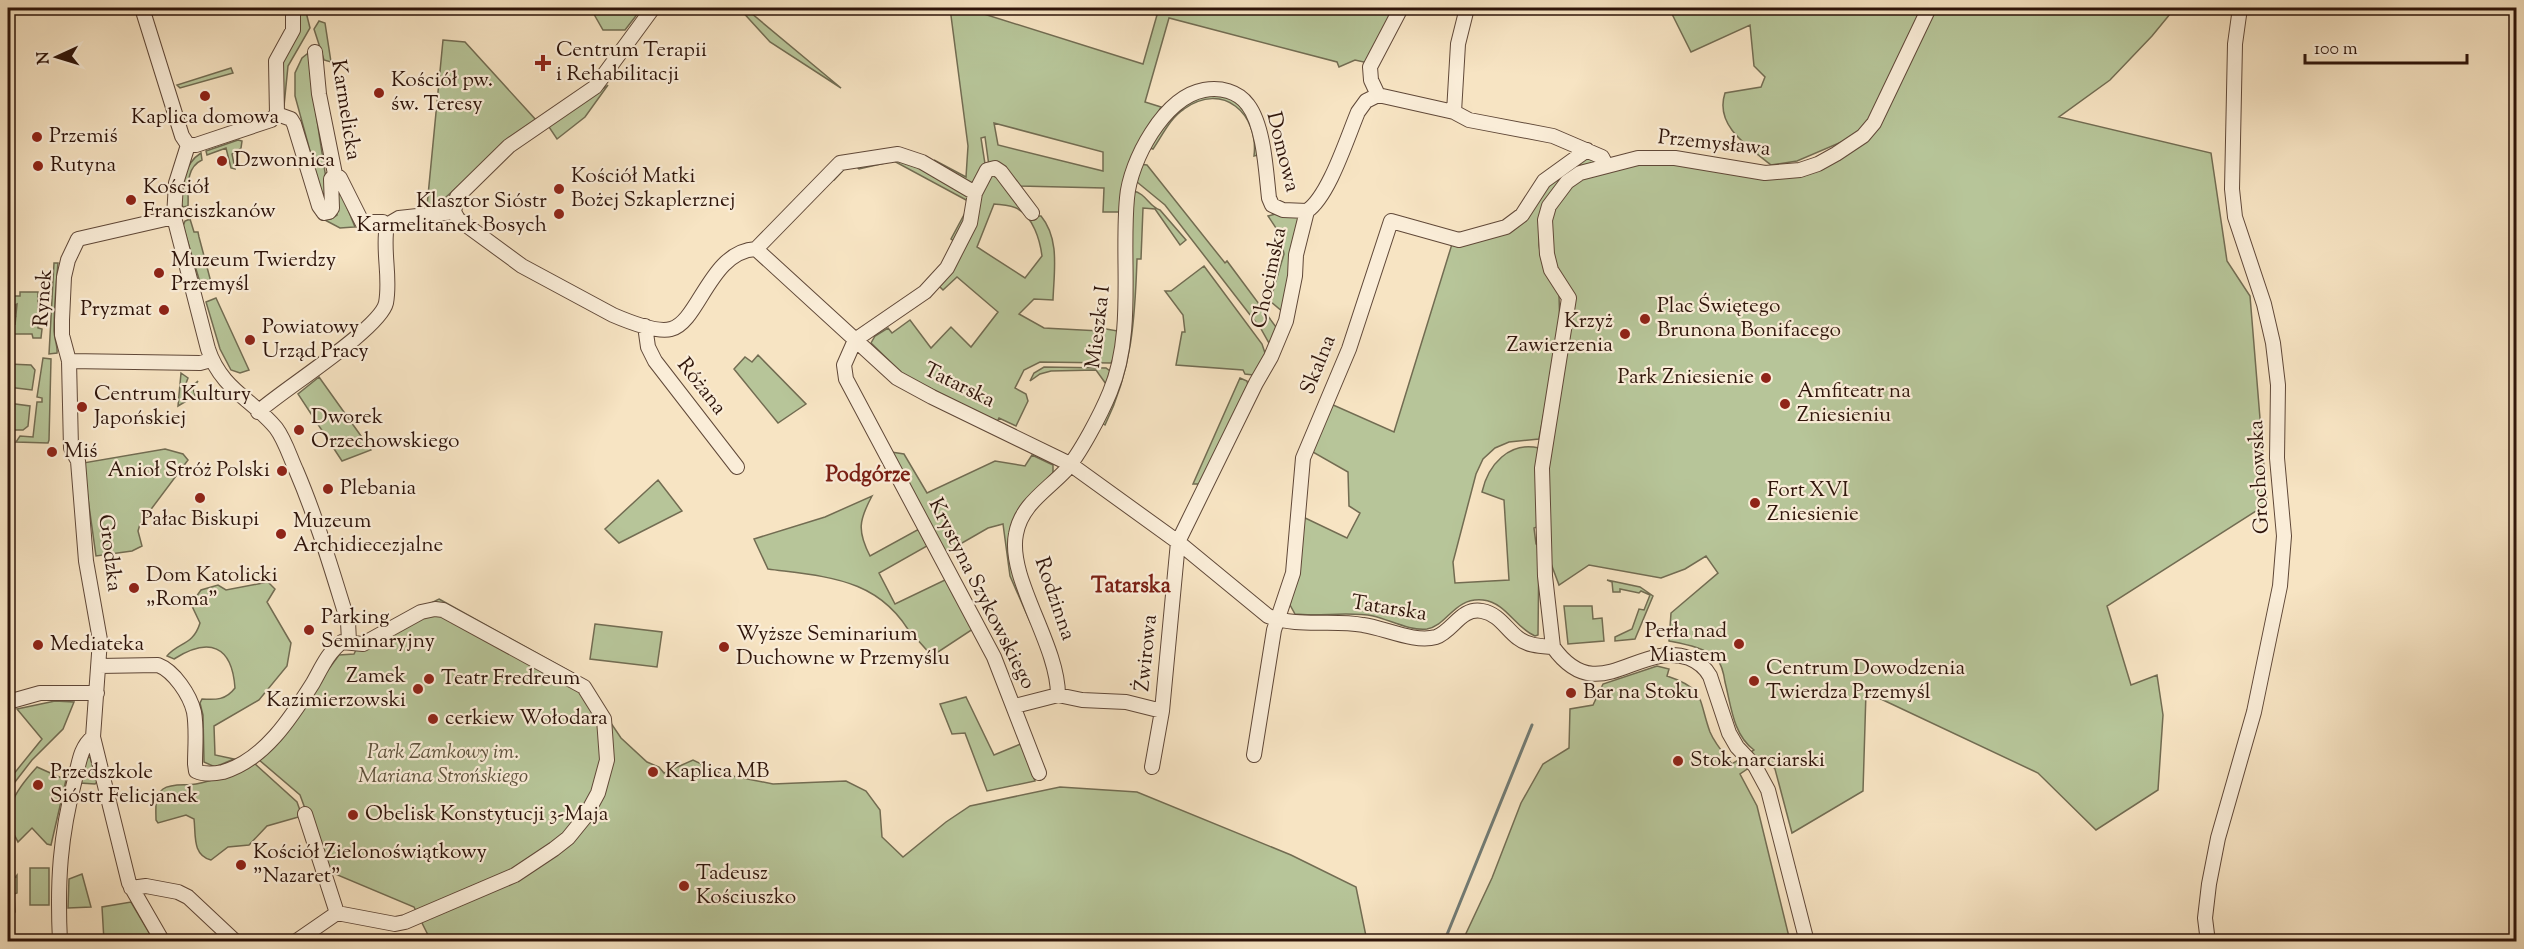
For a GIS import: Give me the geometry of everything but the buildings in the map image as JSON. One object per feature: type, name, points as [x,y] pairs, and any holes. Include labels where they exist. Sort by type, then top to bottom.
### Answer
[{"type":"street","points":[[142,8],[182,136],[188,145]]},
{"type":"street","points":[[188,145],[196,145],[271,120],[278,114],[276,61],[293,30],[293,8]]},
{"type":"street","points":[[653,8],[595,87],[509,146],[457,197],[454,212],[458,219],[522,266],[613,315],[645,326],[666,330],[676,327],[724,264],[740,253],[756,249],[840,163],[898,154],[922,162],[975,193]]},
{"type":"street","points":[[1401,8],[1370,67],[1371,80],[1378,95],[1454,112],[1469,120],[1553,136],[1602,157],[1606,165]]},
{"type":"street","points":[[1454,112],[1458,44],[1467,8]]},
{"type":"street","name":"Przemysława","points":[[1553,647],[1545,576],[1542,468],[1569,298],[1551,270],[1546,254],[1545,220],[1549,206],[1567,182],[1580,173],[1638,158],[1675,158],[1765,173],[1800,170],[1818,165],[1863,136],[1874,123],[1929,8]]},
{"type":"street","name":"Grochowska","points":[[2208,942],[2205,918],[2209,884],[2218,838],[2254,712],[2280,586],[2284,536],[2284,514],[2277,458],[2278,385],[2273,343],[2264,304],[2235,217],[2232,189],[2235,45],[2240,8]]},
{"type":"street","name":"Karmelicka","points":[[278,114],[287,117],[294,124],[319,206],[324,213],[329,212],[332,208],[331,179],[334,174],[319,94],[315,52]]},
{"type":"street","name":"Domowa","points":[[1130,183],[1138,159],[1163,115],[1173,104],[1197,91],[1227,90],[1248,104],[1254,115],[1272,205],[1283,210],[1307,211]]},
{"type":"street","name":"Chocimska","points":[[1178,542],[1256,382],[1271,357],[1286,321],[1295,276],[1296,255],[1307,211],[1317,204],[1326,187],[1358,112],[1366,101],[1378,95]]},
{"type":"street","points":[[188,145],[176,183],[174,218],[211,360],[230,387],[276,429],[306,493],[348,622],[349,641]]},
{"type":"street","name":"Skalna","points":[[1254,755],[1274,630],[1293,573],[1303,458],[1349,349],[1390,221],[1459,240],[1506,227],[1522,215],[1534,193],[1544,181],[1587,150]]},
{"type":"street","points":[[855,340],[925,292],[947,268],[970,223],[975,193],[987,170],[995,168],[1001,172],[1032,213]]},
{"type":"street","name":"Karmelicka","points":[[334,174],[340,178],[362,222],[383,222],[387,225]]},
{"type":"street","name":"Mieszka I","points":[[1070,464],[1110,392],[1118,366],[1125,298],[1127,197],[1130,183]]},
{"type":"street","points":[[258,412],[296,385],[380,315],[386,295],[387,225],[399,218],[454,212]]},
{"type":"street","name":"Rynek","points":[[69,361],[62,335],[62,298],[68,260],[78,239],[174,218]]},
{"type":"street","name":"Tatarska","points":[[756,249],[904,382],[1070,464],[1178,542],[1268,616],[1278,620],[1364,625],[1400,635],[1428,637],[1442,633],[1461,616],[1482,610],[1497,617],[1524,642],[1530,645],[1553,647]]},
{"type":"street","name":"Różana","points":[[645,326],[646,340],[651,355],[737,467]]},
{"type":"street","name":"Krystyna Szykowskiego","points":[[855,340],[846,360],[844,369],[846,379],[994,657],[1015,706],[1039,774]]},
{"type":"street","points":[[69,361],[200,363],[211,360]]},
{"type":"street","name":"Grodzka","points":[[69,361],[71,448],[78,461],[87,561],[100,640],[93,737],[131,888],[163,942]]},
{"type":"street","name":"Rodzinna","points":[[1058,695],[1055,668],[1020,573],[1015,538],[1020,518],[1035,498],[1070,464]]},
{"type":"street","name":"Żwirowa","points":[[1152,767],[1162,711],[1178,542]]},
{"type":"street","points":[[99,666],[158,665],[176,678],[192,707],[196,771],[202,774],[237,768],[268,745],[310,687],[334,648],[342,642],[363,644],[421,612],[443,610],[584,687],[604,719],[608,760],[603,782],[593,804],[568,838],[515,875],[405,922],[395,924],[337,913],[295,942]]},
{"type":"street","points":[[1553,647],[1576,669],[1588,674],[1604,675],[1656,656],[1667,655],[1688,658],[1705,667],[1729,733],[1737,747],[1755,766],[1768,790],[1807,942]]},
{"type":"street","points":[[8,702],[40,693],[97,693]]},
{"type":"street","points":[[1015,706],[1058,695],[1082,700],[1126,702],[1162,711]]},
{"type":"street","points":[[60,942],[59,866],[62,835],[82,751],[93,737]]},
{"type":"street","points":[[305,814],[337,913]]},
{"type":"street","points":[[131,888],[146,886],[188,897],[237,942]]},
{"type":"green space","points":[[298,8],[305,8],[310,28],[288,66],[284,106],[281,106],[281,62]]},
{"type":"green space","points":[[642,8],[625,30],[603,30],[591,9]]},
{"type":"green space","points":[[739,8],[745,8],[841,88],[770,42]]},
{"type":"green space","points":[[950,8],[965,8],[1143,64],[1157,15],[1137,8],[1397,8],[1368,63],[1355,60],[1339,67],[1337,62],[1169,18],[1145,102],[1161,107],[1131,160],[1124,212],[1103,212],[1104,188],[1019,186],[989,166],[985,137],[981,138],[985,164],[975,185],[950,175],[934,160],[966,177],[968,146]],"holes":[[[994,123],[1103,152],[1103,171],[998,145]]]},
{"type":"green space","points":[[1669,8],[1922,8],[1877,106],[1858,135],[1797,161],[1771,165],[1736,135],[1724,116],[1725,93],[1761,87],[1765,77],[1754,66],[1750,25],[1691,52]]},
{"type":"green space","points":[[1929,8],[2175,8],[2110,80],[2059,117],[2211,153],[2227,261],[2250,296],[2267,504],[2107,606],[2131,685],[2157,675],[2163,715],[2158,790],[2096,830],[2038,773],[1866,692],[1863,791],[1792,833],[1775,769],[1765,757],[1740,774],[1757,806],[1790,941],[1462,942],[1492,878],[1521,803],[1543,764],[1569,748],[1570,709],[1593,705],[1603,684],[1657,666],[1669,669],[1667,676],[1688,686],[1699,696],[1710,732],[1732,764],[1754,750],[1747,744],[1737,728],[1717,659],[1701,649],[1669,641],[1671,613],[1718,573],[1706,556],[1685,569],[1661,578],[1589,565],[1559,585],[1543,542],[1541,495],[1568,299],[1551,270],[1545,220],[1567,182],[1638,158],[1800,170],[1863,136]]},
{"type":"green space","points":[[319,21],[325,23],[331,62],[324,60],[314,29]]},
{"type":"green space","points":[[443,40],[465,42],[536,120],[437,205],[427,206]]},
{"type":"green space","points":[[310,54],[315,109],[329,201],[325,206],[295,96],[295,73],[302,58]]},
{"type":"green space","points":[[231,68],[233,73],[180,88],[177,85]]},
{"type":"green space","points":[[608,85],[585,117],[557,139],[547,124],[573,110]]},
{"type":"green space","points":[[1199,93],[1231,96],[1252,116],[1258,155],[1254,156],[1251,127],[1244,115],[1236,106],[1225,100],[1212,99],[1198,101],[1184,109],[1170,122],[1153,149],[1147,147],[1159,127]]},
{"type":"green space","points":[[238,140],[242,141],[241,148],[232,154],[235,169],[231,168],[226,148],[207,155],[206,151]]},
{"type":"green space","points":[[201,153],[202,160],[196,164],[190,174],[188,206],[183,207],[180,194],[183,178],[191,163]]},
{"type":"green space","points":[[899,157],[960,187],[968,194],[970,210],[957,243],[951,239],[966,211],[968,201],[894,161],[859,169],[852,163]]},
{"type":"green space","points":[[1591,157],[1596,161],[1574,171],[1540,219],[1541,258],[1559,295],[1560,329],[1539,439],[1509,442],[1495,448],[1483,459],[1476,474],[1453,562],[1455,583],[1509,580],[1504,500],[1482,492],[1489,473],[1502,457],[1518,448],[1539,448],[1537,527],[1534,528],[1536,544],[1539,545],[1538,635],[1535,636],[1521,627],[1498,606],[1483,600],[1465,603],[1440,623],[1427,629],[1400,625],[1373,616],[1295,614],[1290,605],[1302,548],[1301,516],[1347,538],[1360,513],[1349,506],[1348,472],[1311,451],[1331,404],[1394,432],[1452,244],[1510,229],[1539,191],[1581,160]]},
{"type":"green space","points":[[850,163],[834,180],[832,177],[837,170]]},
{"type":"green space","points":[[1138,164],[1147,165],[1225,263],[1227,261],[1279,331],[1273,344],[1269,343],[1261,329],[1165,205],[1137,182]]},
{"type":"green space","points":[[992,171],[1031,216],[1041,216],[1051,235],[1055,267],[1053,300],[1034,299],[1019,314],[1044,328],[1100,331],[1100,328],[1118,331],[1115,355],[1111,363],[1040,362],[1024,370],[1015,388],[1026,394],[1028,401],[1016,426],[999,418],[997,422],[904,375],[871,343],[875,336],[888,328],[892,333],[910,320],[931,348],[951,327],[971,347],[998,312],[957,277],[943,290],[938,285],[980,190]],"holes":[[[994,204],[1018,209],[1032,223],[1040,243],[1042,256],[1025,278],[977,247]]]},
{"type":"green space","points":[[336,180],[355,227],[340,228],[323,219],[331,219],[337,215]]},
{"type":"green space","points":[[1133,191],[1141,194],[1160,210],[1186,240],[1180,245],[1155,209],[1143,208],[1141,259],[1137,259],[1130,344],[1121,384],[1105,425],[1102,423],[1112,400]]},
{"type":"green space","points":[[1283,212],[1299,213],[1283,312],[1270,301],[1284,254],[1280,234],[1268,216]]},
{"type":"green space","points":[[190,219],[194,232],[198,232],[212,286],[202,289],[183,226],[185,221]]},
{"type":"green space","points":[[54,263],[58,263],[54,330],[57,353],[49,354]]},
{"type":"green space","points":[[1204,266],[1262,344],[1266,356],[1253,375],[1245,374],[1243,370],[1176,365],[1182,332],[1185,332],[1183,315],[1165,291],[1171,291]]},
{"type":"green space","points":[[20,292],[38,292],[38,328],[42,329],[41,338],[33,338],[32,334],[8,334],[8,318],[9,325],[10,318],[14,318],[15,325],[16,316],[8,316],[8,296],[20,296]]},
{"type":"green space","points":[[216,298],[249,370],[240,373],[231,370],[220,349],[206,302]]},
{"type":"green space","points":[[758,355],[806,404],[778,423],[734,369],[745,357],[752,362]]},
{"type":"green space","points":[[43,358],[51,359],[49,440],[48,443],[16,442],[20,436],[33,437],[37,402],[42,402],[42,398],[37,397]]},
{"type":"green space","points":[[9,364],[31,365],[35,370],[32,390],[8,387]]},
{"type":"green space","points":[[1044,367],[1106,368],[1110,371],[1106,384],[1096,370],[1051,371],[1040,374],[1030,381],[1034,373]]},
{"type":"green space","points":[[181,373],[188,378],[185,386],[187,390],[198,381],[193,388],[195,396],[178,406]]},
{"type":"green space","points":[[319,377],[371,450],[342,461],[298,394]]},
{"type":"green space","points":[[1240,378],[1247,381],[1248,385],[1202,484],[1193,484]]},
{"type":"green space","points":[[8,403],[30,406],[28,426],[23,430],[8,430]]},
{"type":"green space","points":[[165,449],[183,454],[188,460],[140,524],[138,531],[142,546],[132,551],[96,556],[83,463]]},
{"type":"green space","points":[[891,452],[904,454],[927,493],[995,461],[1025,466],[1032,455],[1053,465],[1053,473],[1016,514],[1031,624],[1010,576],[1003,524],[988,528],[943,554]]},
{"type":"green space","points":[[658,480],[682,511],[619,543],[605,529]]},
{"type":"green space","points":[[872,496],[864,512],[861,526],[863,539],[870,556],[919,529],[927,546],[879,573],[895,604],[947,579],[973,629],[932,656],[915,637],[913,638],[900,618],[885,603],[869,592],[832,579],[768,569],[754,539],[825,517]]},
{"type":"green space","points":[[1607,580],[1640,587],[1653,596],[1635,639],[1615,641],[1615,637],[1632,629],[1639,609],[1644,610],[1650,595],[1641,591],[1639,593],[1620,589],[1620,592],[1613,592],[1612,582]]},
{"type":"green space","points":[[268,582],[275,589],[267,602],[291,643],[287,666],[259,700],[214,726],[215,755],[234,759],[215,767],[204,762],[203,715],[200,703],[202,699],[224,697],[235,688],[229,662],[224,654],[208,647],[198,648],[174,659],[167,656],[189,640],[197,630],[200,623],[191,604],[201,590],[218,585],[226,590]]},
{"type":"green space","name":"Park Zamkowy im. Mariana Strońskiego","points":[[439,599],[580,677],[621,738],[647,762],[659,767],[664,773],[693,760],[722,774],[773,784],[846,781],[866,791],[880,810],[882,837],[903,857],[946,822],[970,806],[1060,787],[1137,792],[1291,855],[1356,887],[1367,941],[431,941],[414,907],[328,871],[300,795],[258,759],[270,749],[339,655],[354,654],[362,637]]},
{"type":"green space","points":[[1564,606],[1592,606],[1593,619],[1602,618],[1604,641],[1568,644]]},
{"type":"green space","points":[[595,624],[662,632],[657,667],[590,659]]},
{"type":"green space","points":[[966,697],[994,755],[1023,743],[1035,781],[987,791],[965,733],[952,734],[940,704]]},
{"type":"green space","points":[[55,701],[74,702],[63,729],[32,760],[8,791],[8,781],[42,739],[17,709]]},
{"type":"green space","points":[[90,757],[97,782],[95,784],[80,783],[83,773],[86,772],[83,769],[87,758]]},
{"type":"green space","points":[[254,763],[297,802],[302,816],[267,826],[249,845],[228,847],[211,860],[201,854],[198,849],[194,819],[186,815],[158,823],[156,820],[157,799],[163,789],[211,780]]},
{"type":"green space","points":[[37,767],[66,780],[51,845],[47,844],[32,828],[18,842],[10,821],[12,802],[22,784]]},
{"type":"green space","points":[[30,868],[49,868],[49,905],[30,905]]},
{"type":"green space","points":[[82,874],[91,907],[68,908],[69,879]]},
{"type":"green space","points":[[17,875],[17,893],[14,894],[15,912],[8,915],[8,886]]},
{"type":"green space","points":[[131,902],[154,941],[104,941],[102,907]]},
{"type":"waterway","points":[[1444,942],[1532,725]]},
{"type":"place","name":"Centrum Terapii i Rehabilitacji","points":[[543,63]]},
{"type":"place","name":"Kościół pw. św. Teresy","points":[[379,93]]},
{"type":"place","name":"Kaplica domowa","points":[[205,96]]},
{"type":"place","name":"Przemiś","points":[[37,137]]},
{"type":"place","name":"Dzwonnica","points":[[222,161]]},
{"type":"place","name":"Rutyna","points":[[38,166]]},
{"type":"place","name":"Kościół Matki Bożej Szkaplerznej","points":[[559,189]]},
{"type":"place","name":"Kościół Franciszkanów","points":[[131,200]]},
{"type":"place","name":"Klasztor Sióstr Karmelitanek Bosych","points":[[559,214]]},
{"type":"place","name":"Muzeum Twierdzy Przemyśl","points":[[159,273]]},
{"type":"place","name":"Pryzmat","points":[[164,310]]},
{"type":"place","name":"Plac Świętego Brunona Bonifacego","points":[[1645,319]]},
{"type":"place","name":"Krzyż Zawierzenia","points":[[1625,334]]},
{"type":"place","name":"Powiatowy Urząd Pracy","points":[[250,340]]},
{"type":"place","name":"Park Zniesienie","points":[[1766,378]]},
{"type":"place","name":"Amfiteatr na Zniesieniu","points":[[1785,404]]},
{"type":"place","name":"Centrum Kultury Japońskiej","points":[[82,407]]},
{"type":"place","name":"Dworek Orzechowskiego","points":[[299,430]]},
{"type":"place","name":"Miś","points":[[52,452]]},
{"type":"place","name":"Anioł Stróż Polski","points":[[282,471]]},
{"type":"place","name":"Plebania","points":[[328,489]]},
{"type":"place","name":"Pałac Biskupi","points":[[200,498]]},
{"type":"place","name":"Fort XVI Zniesienie","points":[[1755,503]]},
{"type":"place","name":"Muzeum Archidiecezjalne","points":[[281,534]]},
{"type":"place","name":"Dom Katolicki „Roma”","points":[[134,588]]},
{"type":"place","name":"Parking Seminaryjny","points":[[309,630]]},
{"type":"place","name":"Perła nad Miastem","points":[[1739,644]]},
{"type":"place","name":"Mediateka","points":[[38,645]]},
{"type":"place","name":"Wyższe Seminarium Duchowne w Przemyślu","points":[[724,647]]},
{"type":"place","name":"Teatr Fredreum","points":[[429,679]]},
{"type":"place","name":"Centrum Dowodzenia Twierdza Przemyśl","points":[[1754,681]]},
{"type":"place","name":"Zamek Kazimierzowski","points":[[418,689]]},
{"type":"place","name":"Bar na Stoku","points":[[1571,693]]},
{"type":"place","name":"cerkiew Wołodara","points":[[433,719]]},
{"type":"place","name":"Stok narciarski","points":[[1678,761]]},
{"type":"place","name":"Kaplica MB","points":[[653,772]]},
{"type":"place","name":"Przedszkole Sióstr Felicjanek","points":[[38,785]]},
{"type":"place","name":"Obelisk Konstytucji 3-Maja","points":[[353,815]]},
{"type":"place","name":"Kościół Zielonoświątkowy \"Nazaret\"","points":[[241,865]]},
{"type":"place","name":"Tadeusz Kościuszko","points":[[684,886]]},
{"type":"district","name":"Podgórze","points":[[868,476]]},
{"type":"district","name":"Tatarska","points":[[1131,587]]}]
